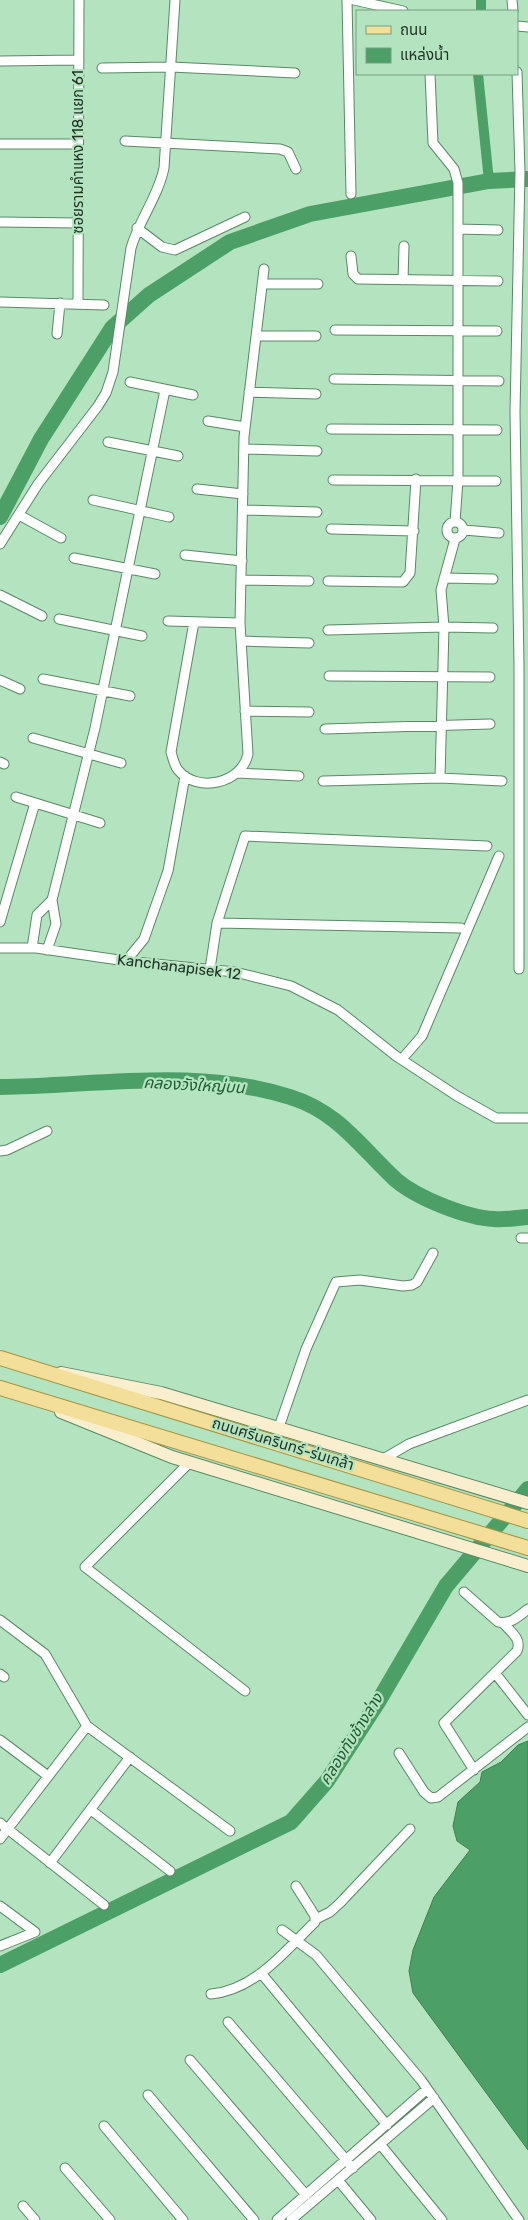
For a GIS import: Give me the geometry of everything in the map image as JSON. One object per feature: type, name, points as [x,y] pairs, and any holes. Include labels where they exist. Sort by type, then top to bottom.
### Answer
[{"type":"main road","name":"ถนนศรีนครินทร์-ร่มเกล้า","points":[[0,1358],[528,1521]]},
{"type":"main road","name":"ถนนศรีนครินทร์-ร่มเกล้า","points":[[37,1369],[130,1385],[386,1458],[528,1503]]},
{"type":"main road","name":"ถนนศรีนครินทร์-ร่มเกล้า","points":[[0,1388],[525,1547]]},
{"type":"main road","name":"ถนนศรีนครินทร์-ร่มเกล้า","points":[[36,1400],[120,1437],[190,1462],[528,1566]]},
{"type":"street","name":"ซอยรามคำแหง 118 แยก 61","points":[[78,303],[79,0]]},
{"type":"street","points":[[0,544],[38,484],[98,406],[113,372],[131,248],[137,228],[158,189],[164,168],[175,0]]},
{"type":"street","points":[[347,0],[351,194]]},
{"type":"street","points":[[354,0],[387,4],[401,10]]},
{"type":"street","points":[[0,60],[79,60]]},
{"type":"street","points":[[102,68],[172,67],[295,73]]},
{"type":"street","points":[[430,75],[433,143],[454,169],[458,183],[458,480],[455,522]]},
{"type":"street","points":[[517,75],[520,172],[515,412],[519,666],[519,968]]},
{"type":"street","points":[[124,141],[286,150],[296,169]]},
{"type":"street","points":[[0,144],[78,144]]},
{"type":"street","points":[[137,228],[162,247],[175,250],[245,216]]},
{"type":"street","points":[[0,222],[78,223]]},
{"type":"street","points":[[458,230],[498,230]]},
{"type":"street","points":[[403,280],[404,246]]},
{"type":"street","points":[[351,256],[353,274],[356,279],[498,281]]},
{"type":"street","points":[[194,622],[171,752],[178,770],[185,776],[200,782],[216,783],[238,773],[246,764],[248,754],[240,623],[244,449],[264,269]]},
{"type":"street","points":[[262,284],[318,284]]},
{"type":"street","points":[[0,302],[104,305]]},
{"type":"street","points":[[57,334],[60,303]]},
{"type":"street","points":[[335,330],[497,331]]},
{"type":"street","points":[[256,336],[316,336]]},
{"type":"street","points":[[334,379],[499,381]]},
{"type":"street","points":[[130,382],[193,395]]},
{"type":"street","points":[[47,950],[56,924],[52,900],[102,691],[165,390]]},
{"type":"street","points":[[249,392],[316,394]]},
{"type":"street","points":[[208,421],[245,427]]},
{"type":"street","points":[[331,429],[497,430]]},
{"type":"street","points":[[108,442],[178,456]]},
{"type":"street","points":[[244,449],[317,451]]},
{"type":"street","points":[[328,581],[403,582],[410,574],[416,479]]},
{"type":"street","points":[[333,480],[416,479],[496,481]]},
{"type":"street","points":[[197,489],[243,494]]},
{"type":"street","points":[[93,500],[169,517]]},
{"type":"street","points":[[243,510],[317,512]]},
{"type":"street","points":[[19,515],[61,538]]},
{"type":"street","points":[[455,522],[459,523],[464,530],[499,533]]},
{"type":"street","points":[[455,522],[450,524],[447,533],[455,539]]},
{"type":"street","points":[[331,529],[414,531]]},
{"type":"street","points":[[440,778],[444,627],[441,590],[455,539],[460,537],[464,530]]},
{"type":"street","points":[[185,555],[242,561]]},
{"type":"street","points":[[74,558],[155,574]]},
{"type":"street","points":[[444,578],[493,579]]},
{"type":"street","points":[[241,580],[309,581]]},
{"type":"street","points":[[0,595],[42,616]]},
{"type":"street","points":[[60,618],[142,636]]},
{"type":"street","points":[[168,621],[240,623]]},
{"type":"street","points":[[328,630],[444,627],[493,628]]},
{"type":"street","points":[[241,641],[310,643]]},
{"type":"street","points":[[329,676],[490,678]]},
{"type":"street","points":[[0,680],[20,689]]},
{"type":"street","points":[[43,680],[130,696]]},
{"type":"street","points":[[245,711],[308,712]]},
{"type":"street","points":[[325,729],[490,724]]},
{"type":"street","points":[[33,738],[121,762]]},
{"type":"street","points":[[238,773],[299,776]]},
{"type":"street","points":[[126,961],[144,940],[168,872],[185,776]]},
{"type":"street","points":[[323,781],[440,778],[502,781]]},
{"type":"street","points":[[16,797],[100,823]]},
{"type":"street","points":[[0,922],[35,803]]},
{"type":"street","points":[[210,969],[216,923],[245,836],[487,846]]},
{"type":"street","points":[[402,1059],[422,1036],[499,856]]},
{"type":"street","points":[[32,948],[37,915],[52,900]]},
{"type":"street","points":[[216,923],[461,928]]},
{"type":"street","name":"Kanchanapisek 12","points":[[0,948],[32,948],[126,961],[235,972],[291,986],[338,1010],[402,1059],[457,1096],[496,1118],[528,1118]]},
{"type":"street","points":[[0,1151],[7,1150],[47,1131]]},
{"type":"street","points":[[279,1427],[306,1349],[336,1282],[360,1280],[403,1286],[412,1285],[417,1282],[433,1253]]},
{"type":"street","points":[[386,1458],[409,1444],[528,1400]]},
{"type":"street","points":[[190,1462],[86,1567],[245,1691]]},
{"type":"street","points":[[464,1592],[498,1622],[511,1622],[528,1609]]},
{"type":"street","points":[[0,1620],[45,1654],[87,1726],[230,1831]]},
{"type":"street","points":[[474,1770],[444,1723],[517,1651],[520,1645],[518,1639],[503,1623]]},
{"type":"street","points":[[495,1673],[528,1715]]},
{"type":"street","points":[[0,1839],[4,1826],[48,1776],[87,1726]]},
{"type":"street","points":[[399,1753],[424,1792],[431,1798],[438,1797],[528,1727]]},
{"type":"street","points":[[0,1740],[48,1776]]},
{"type":"street","points":[[50,1863],[130,1757]]},
{"type":"street","points":[[91,1810],[170,1871]]},
{"type":"street","points":[[4,1826],[104,1905]]},
{"type":"street","points":[[211,1994],[237,1989],[261,1973],[297,1940],[316,1919],[330,1912],[410,1829]]},
{"type":"street","points":[[296,1886],[316,1919]]},
{"type":"street","points":[[0,1906],[35,1932],[0,1946]]},
{"type":"street","points":[[282,1930],[316,1955],[427,2089],[519,2220]]},
{"type":"street","points":[[261,1973],[387,2125]]},
{"type":"street","points":[[228,2022],[350,2164]]},
{"type":"street","points":[[190,2060],[306,2195]]},
{"type":"street","points":[[295,2219],[338,2180],[350,2164],[387,2125],[427,2089]]},
{"type":"street","points":[[148,2095],[254,2220]]},
{"type":"street","points":[[277,2220],[306,2195],[380,2144],[434,2098]]},
{"type":"street","points":[[104,2126],[183,2220]]},
{"type":"street","points":[[380,2144],[442,2220]]},
{"type":"street","points":[[65,2168],[110,2220]]},
{"type":"street","points":[[338,2180],[371,2220]]},
{"type":"street","points":[[23,2206],[36,2220]]},
{"type":"water","points":[[528,1741],[528,2150],[413,1993],[409,1971],[413,1950],[434,1897],[470,1850],[457,1841],[453,1826],[458,1802],[480,1782],[482,1772],[501,1762],[518,1745]]},
{"type":"waterway","points":[[481,0],[481,10]]},
{"type":"waterway","points":[[478,75],[489,181]]},
{"type":"waterway","points":[[0,517],[41,439],[112,328],[149,295],[230,242],[310,214],[489,181],[528,179]]},
{"type":"waterway","name":"คลองวังใหญ่บน","points":[[0,1087],[182,1080],[254,1088],[290,1097],[307,1104],[336,1121],[396,1180],[416,1194],[443,1206],[483,1218],[528,1217]]},
{"type":"waterway","name":"คลองทับช้างล่าง","points":[[0,1965],[291,1822],[327,1781],[378,1702],[446,1586],[528,1489]]}]
